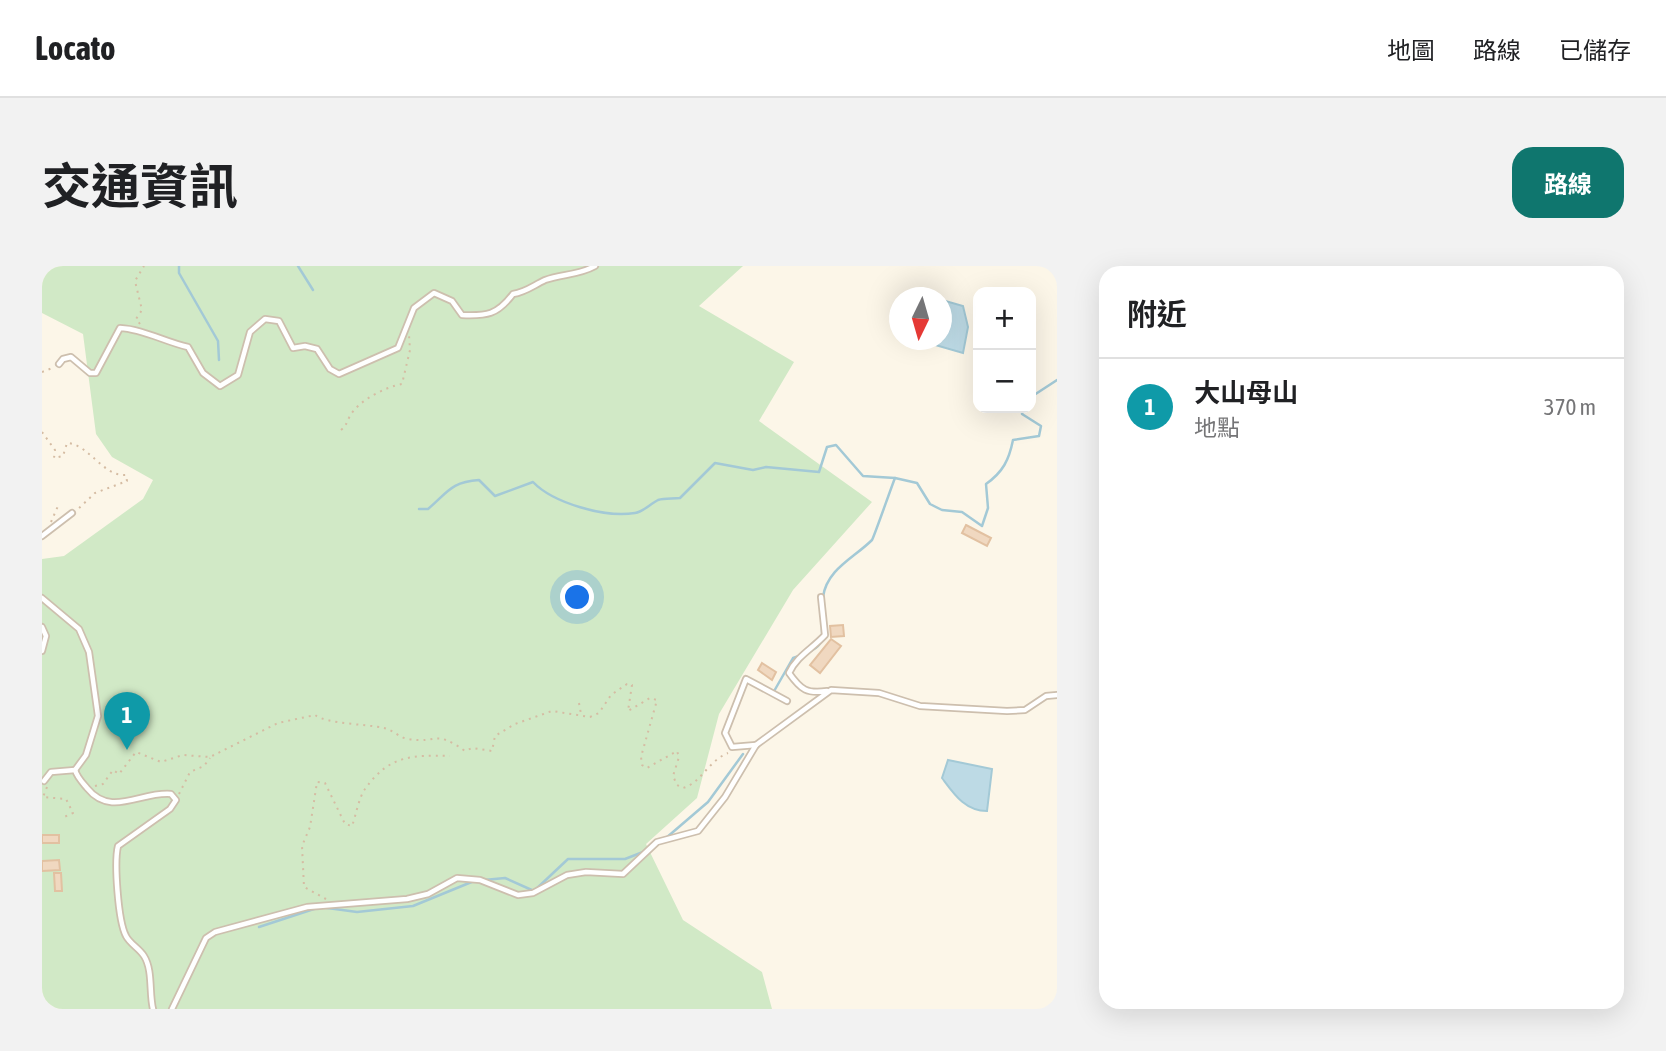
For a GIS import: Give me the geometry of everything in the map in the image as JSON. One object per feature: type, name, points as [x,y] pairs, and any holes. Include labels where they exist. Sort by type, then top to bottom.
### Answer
[{"type":"lane","points":[[59,364],[63,359],[71,357],[90,373],[96,373],[120,328],[188,347],[203,373],[220,386],[238,375],[250,332],[265,318],[279,321],[293,348],[306,346],[317,349],[330,369],[339,374],[398,348],[414,308],[434,293],[452,301],[462,315],[486,316],[505,304],[513,294],[524,292],[544,281],[581,273],[595,266]]},
{"type":"lane","points":[[42,536],[72,513]]},
{"type":"lane","points":[[821,597],[825,635],[813,648],[796,659],[789,673],[799,688],[810,693],[831,690],[879,693],[920,706],[1007,711],[1025,710],[1046,696],[1057,695]]},
{"type":"lane","points":[[42,598],[79,628],[89,652],[98,716],[86,755],[75,770],[51,772],[45,778]]},
{"type":"lane","points":[[42,627],[46,636],[42,650]]},
{"type":"lane","points":[[756,745],[732,747],[725,733],[746,679],[788,701]]},
{"type":"lane","points":[[172,1009],[206,937],[307,906],[407,900],[428,894],[457,877],[480,880],[517,895],[533,893],[567,875],[586,872],[623,874],[657,842],[698,831],[725,797],[756,745],[831,690]]},
{"type":"lane","points":[[75,770],[90,792],[100,800],[117,804],[160,793],[171,794],[176,800],[170,809],[118,846],[115,865],[120,885],[119,922],[127,940],[145,956],[153,1009]]},
{"type":"path","points":[[144,266],[135,281],[142,310],[135,319],[146,334]]},
{"type":"path","points":[[341,430],[347,425],[350,414],[379,391],[402,384],[411,350],[411,338],[404,329]]},
{"type":"path","points":[[42,372],[59,364]]},
{"type":"path","points":[[42,432],[55,450],[54,458],[63,456],[67,443],[75,444],[105,468],[126,475],[127,481],[95,493],[72,513]]},
{"type":"path","points":[[51,530],[58,506]]},
{"type":"path","points":[[176,800],[190,772],[204,766],[211,757],[278,723],[316,715],[329,722],[344,720],[391,730],[407,739],[446,738],[465,751],[472,748],[492,751],[495,736],[515,724],[552,711],[581,715],[599,713],[611,695],[627,684],[632,685],[634,691],[628,710],[650,698],[657,700],[640,757],[642,765],[647,768],[655,766],[677,751],[679,757],[673,776],[677,785],[683,788],[691,786],[715,757],[727,753],[732,747]]},
{"type":"path","points":[[579,703],[581,715]]},
{"type":"path","points":[[86,778],[96,787],[113,769],[118,774],[136,752],[161,762],[183,755],[211,757]]},
{"type":"path","points":[[333,903],[304,887],[302,846],[310,827],[317,782],[325,783],[345,824],[352,826],[363,791],[390,765],[408,755],[450,756]]},
{"type":"path","points":[[45,778],[49,782],[43,797],[66,799],[73,813],[62,818]]},
{"type":"green space","points":[[42,266],[743,266],[699,306],[794,362],[759,421],[872,502],[793,590],[719,714],[697,798],[646,844],[683,920],[762,972],[772,1009],[42,1009],[42,559],[64,556],[143,499],[153,480],[112,457],[96,434],[83,334],[42,313]]},
{"type":"water","points":[[952,303],[963,306],[968,327],[963,353],[952,350]]},
{"type":"water","points":[[948,760],[992,769],[987,811],[966,805],[946,784],[942,778]]},
{"type":"building","points":[[966,525],[991,538],[987,546],[962,533]]},
{"type":"building","points":[[843,625],[844,636],[831,637],[830,626]]},
{"type":"building","points":[[831,639],[841,646],[820,673],[810,665]]},
{"type":"building","points":[[762,663],[776,672],[772,680],[758,670]]},
{"type":"building","points":[[42,835],[59,835],[59,843],[42,843]]},
{"type":"building","points":[[59,860],[60,870],[42,871],[42,861]]},
{"type":"building","points":[[54,873],[61,873],[62,891],[55,891]]},
{"type":"waterway","points":[[179,266],[179,273],[218,341],[219,360]]},
{"type":"waterway","points":[[298,266],[313,290]]},
{"type":"waterway","points":[[1036,394],[1057,380]]},
{"type":"waterway","points":[[823,597],[836,571],[872,540],[895,478],[917,483],[930,504],[942,510],[962,512],[982,526],[988,508],[986,484],[1004,465],[1013,440],[1039,436],[1041,426],[1022,413]]},
{"type":"waterway","points":[[419,509],[428,509],[462,483],[479,480],[495,496],[533,482],[553,496],[580,507],[609,513],[635,513],[658,500],[680,498],[715,463],[753,470],[766,467],[819,472],[827,447],[836,445],[863,476],[895,478]]},
{"type":"waterway","points":[[808,652],[820,643],[822,629]]},
{"type":"waterway","points":[[773,693],[793,658],[802,655]]},
{"type":"waterway","points":[[666,838],[708,802],[743,754]]},
{"type":"waterway","points":[[649,850],[661,842]]},
{"type":"waterway","points":[[484,880],[505,878],[534,891],[568,859],[625,859],[643,852]]},
{"type":"waterway","points":[[259,927],[320,907],[357,912],[413,906],[474,881]]},
{"type":"place","name":"大山母山","points":[[127,750]]}]
